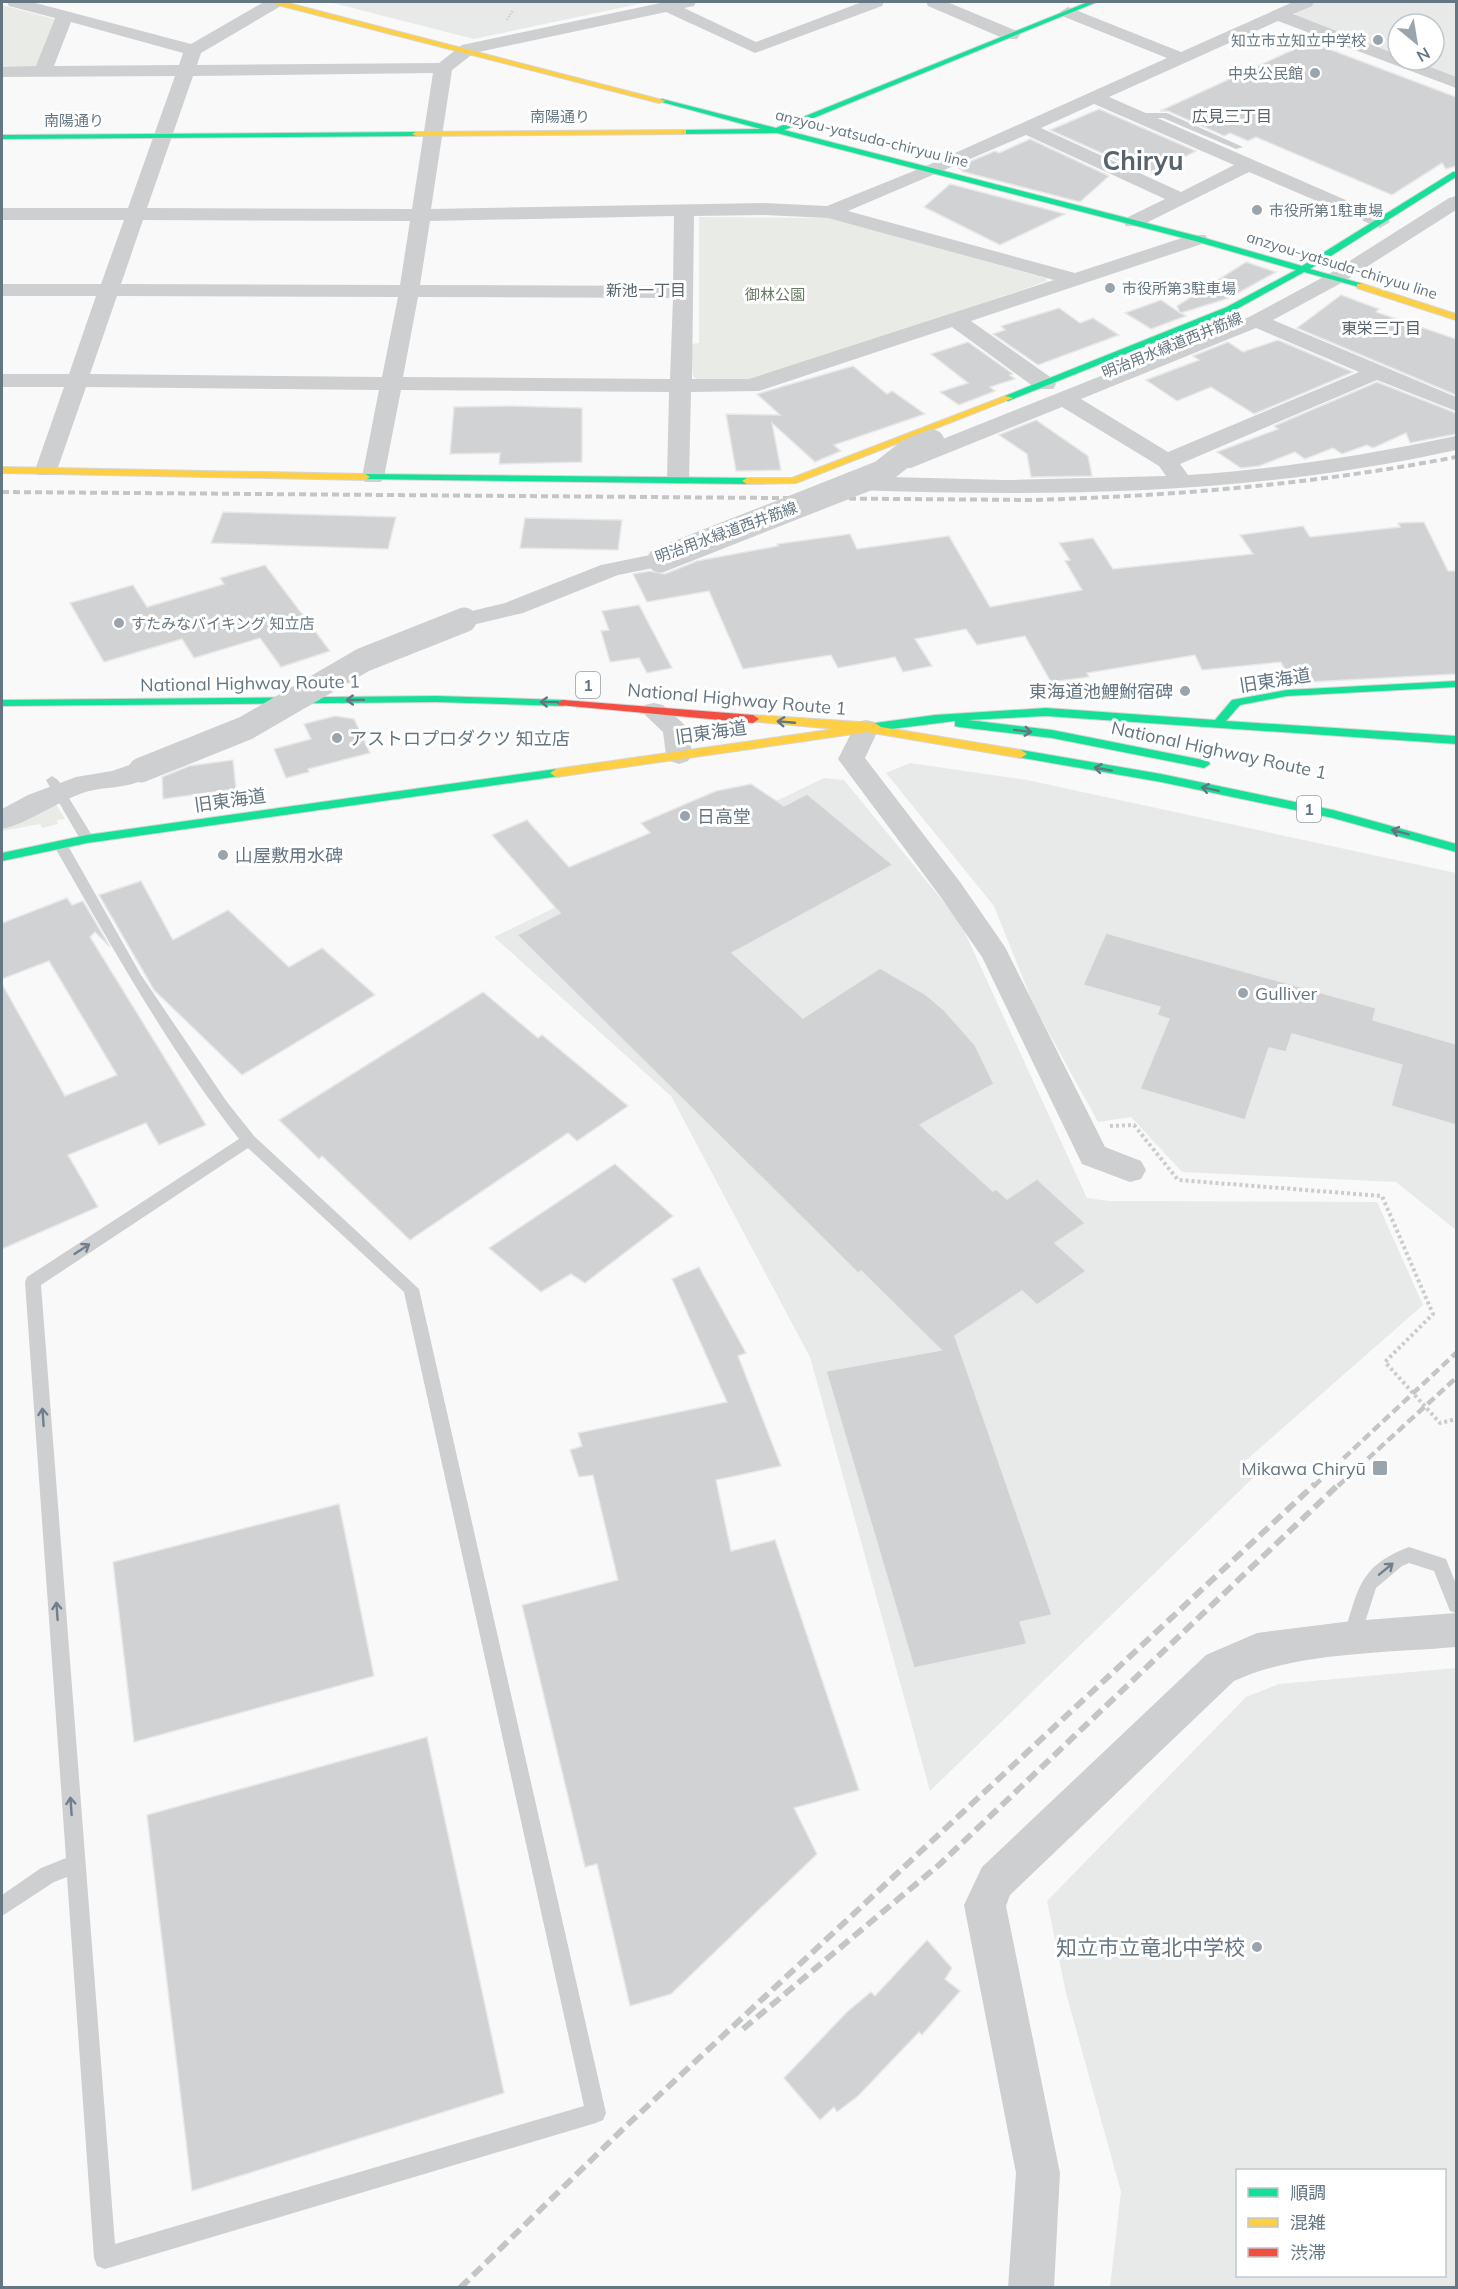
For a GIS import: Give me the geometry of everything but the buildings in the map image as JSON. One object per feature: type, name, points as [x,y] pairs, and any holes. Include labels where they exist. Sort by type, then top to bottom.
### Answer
[{"type":"main road","name":"anzyou-yatsuda-chiryuu line","points":[[276,2],[468,49],[775,131],[1198,239],[1308,275],[1336,273],[1456,317]]},
{"type":"main road","name":"南陽通り","points":[[2,137],[775,131],[1080,7]]},
{"type":"main road","points":[[2,470],[373,477],[793,481],[1045,384],[1308,275],[1380,222],[1456,174]]},
{"type":"main road","name":"National Highway Route 1","points":[[297,681],[356,680]]},
{"type":"main road","name":"旧東海道","points":[[2,856],[87,839],[679,755],[871,720],[935,720],[1046,712],[1220,722],[1236,702],[1287,693],[1456,684]]},
{"type":"main road","name":"National Highway Route 1","points":[[2,703],[436,699],[568,703],[654,711],[871,720],[1333,814],[1456,848]]},
{"type":"main road","name":"National Highway Route 1","points":[[935,720],[1052,734],[1214,766]]},
{"type":"main road","points":[[1220,722],[1456,740]]},
{"type":"street","points":[[18,2],[193,50]]},
{"type":"street","points":[[46,470],[193,50],[276,2]]},
{"type":"street","points":[[2,72],[443,68],[468,49],[688,2]]},
{"type":"street","points":[[667,6],[755,48],[876,2]]},
{"type":"street","points":[[934,2],[1011,35]]},
{"type":"street","points":[[829,212],[933,170],[1306,2]]},
{"type":"street","points":[[1080,7],[1188,56]]},
{"type":"street","points":[[43,71],[65,15]]},
{"type":"street","points":[[1279,15],[1456,83]]},
{"type":"street","points":[[373,477],[409,293],[435,133],[443,68]]},
{"type":"street","points":[[1093,98],[1380,222]]},
{"type":"street","points":[[1025,128],[1181,199]]},
{"type":"street","points":[[1133,222],[1249,165]]},
{"type":"street","points":[[1336,273],[1456,191]]},
{"type":"street","points":[[1456,202],[1256,321],[852,483],[1013,488],[1182,483],[1373,461],[1456,443]]},
{"type":"street","points":[[2,214],[421,214],[684,212],[764,209],[829,212],[1075,279]]},
{"type":"street","points":[[678,479],[682,387],[684,212]]},
{"type":"street","points":[[1436,215],[1456,223]]},
{"type":"street","points":[[2,380],[751,386],[1198,239]]},
{"type":"street","name":"明治用水緑道西井筋線","points":[[2,820],[56,787],[116,779],[246,728],[363,660],[464,620],[491,617],[632,562],[660,560],[881,473],[909,451],[1236,320],[1308,275]]},
{"type":"street","points":[[2,290],[409,293],[683,292]]},
{"type":"street","points":[[954,318],[1045,384]]},
{"type":"street","points":[[1256,321],[1456,405]]},
{"type":"street","points":[[1167,461],[1377,372]]},
{"type":"street","points":[[1065,399],[1167,461],[1182,483]]},
{"type":"street","points":[[654,711],[676,729],[679,755]]},
{"type":"street","points":[[871,720],[851,759],[950,889],[995,954],[1093,1155],[1130,1170]]},
{"type":"street","points":[[1031,2288],[1038,2173],[985,1905],[996,1881],[1220,1668],[1257,1651],[1352,1638],[1456,1630]]},
{"type":"lane","points":[[1136,116],[1164,115],[1239,147]]},
{"type":"lane","points":[[56,787],[87,839]]},
{"type":"lane","points":[[60,844],[136,978],[222,1106],[249,1140],[411,1288],[596,2113],[105,2258],[33,1282],[249,1140]]},
{"type":"lane","points":[[1352,1638],[1369,1583],[1396,1560],[1409,1555],[1440,1565],[1456,1605]]},
{"type":"lane","points":[[2,1906],[48,1875],[76,1864]]},
{"type":"path","points":[[1104,1127],[1134,1125],[1178,1180],[1382,1196],[1433,1314],[1385,1362],[1440,1423],[1456,1419]]},
{"type":"shaded area","points":[[329,2],[648,2],[474,39]]},
{"type":"shaded area","name":"知立市立知立中学校","points":[[1316,2],[1456,2],[1456,78],[1441,72],[1446,72],[1446,12],[1386,12],[1386,50],[1296,16],[1294,12]]},
{"type":"shaded area","name":"Gulliver","points":[[910,763],[1027,780],[1456,873],[1456,1230],[1396,1182],[1182,1172],[1131,1117],[1098,1122],[1034,1006],[994,906],[886,773]]},
{"type":"shaded area","points":[[824,778],[844,780],[960,922],[1087,1198],[1109,1201],[1377,1202],[1423,1305],[1244,1462],[1259,1472],[930,1791],[810,1357],[671,1096],[494,937]]},
{"type":"shaded area","name":"知立市立竜北中学校","points":[[1456,1668],[1456,2287],[1110,2287],[1121,2192],[1066,1993],[1047,1901],[1246,1697],[1279,1684]]},
{"type":"green space","points":[[2,5],[54,19],[37,67],[2,67]]},
{"type":"green space","name":"御林公園","points":[[699,217],[829,218],[1046,278],[1047,281],[750,383],[701,381],[693,377],[691,344],[699,343]]},
{"type":"green space","points":[[53,800],[65,819],[57,820],[58,824],[42,828],[40,824],[2,831],[2,824]]},
{"type":"railway","points":[[2,492],[1032,500],[1245,487],[1351,475],[1456,457]]},
{"type":"railway","points":[[1314,1486],[1456,1353]]},
{"type":"railway","points":[[1338,1486],[1456,1378]]},
{"type":"railway","points":[[460,2288],[625,2127],[1315,1484]]},
{"type":"railway","points":[[743,2029],[940,1864],[1339,1484]]},
{"type":"traffic: fast","points":[[683,132],[775,131],[1093,2]]},
{"type":"traffic: fast","points":[[662,101],[1198,239],[1360,286]]},
{"type":"traffic: fast","points":[[2,137],[416,134]]},
{"type":"traffic: fast","points":[[1008,398],[1230,309],[1304,269],[1456,174]]},
{"type":"traffic: fast","points":[[365,477],[747,481]]},
{"type":"traffic: fast","points":[[1219,722],[1236,702],[1287,693],[1456,684]]},
{"type":"traffic: fast","points":[[2,703],[436,699],[563,703]]},
{"type":"traffic: fast","points":[[875,727],[935,719],[1046,712],[1456,740]]},
{"type":"traffic: fast","points":[[959,723],[1052,734],[1204,764]]},
{"type":"traffic: fast","points":[[1021,754],[1161,778],[1333,814],[1456,848]]},
{"type":"traffic: fast","points":[[2,857],[87,839],[556,773]]},
{"type":"traffic: slow","points":[[277,2],[662,101]]},
{"type":"traffic: slow","points":[[416,134],[683,132]]},
{"type":"traffic: slow","points":[[1360,286],[1456,317]]},
{"type":"traffic: slow","points":[[747,481],[793,481],[1008,398]]},
{"type":"traffic: slow","points":[[2,470],[365,477]]},
{"type":"traffic: slow","points":[[753,719],[866,728],[1021,754]]},
{"type":"traffic: slow","points":[[556,773],[875,727]]},
{"type":"traffic: jam","points":[[563,703],[753,719]]},
{"type":"place","name":"知立市立知立中学校","points":[[1378,40]]},
{"type":"place","name":"中央公民館","points":[[1315,73]]},
{"type":"place","name":"市役所第1駐車場","points":[[1257,210]]},
{"type":"place","name":"市役所第3駐車場","points":[[1110,288]]},
{"type":"place","name":"すたみなバイキング 知立店","points":[[119,623]]},
{"type":"place","name":"東海道池鯉鮒宿碑","points":[[1185,691]]},
{"type":"place","name":"アストロプロダクツ 知立店","points":[[337,738]]},
{"type":"place","name":"日高堂","points":[[685,816]]},
{"type":"place","name":"山屋敷用水碑","points":[[223,855]]},
{"type":"place","name":"Gulliver","points":[[1243,993]]},
{"type":"place","name":"Mikawa Chiryū","points":[[1380,1468]]},
{"type":"place","name":"知立市立竜北中学校","points":[[1257,1947]]},
{"type":"district","name":"広見三丁目","points":[[1232,116]]},
{"type":"district","name":"Chiryu","points":[[1143,160]]},
{"type":"district","name":"新池一丁目","points":[[646,290]]},
{"type":"district","name":"東栄三丁目","points":[[1381,328]]}]
